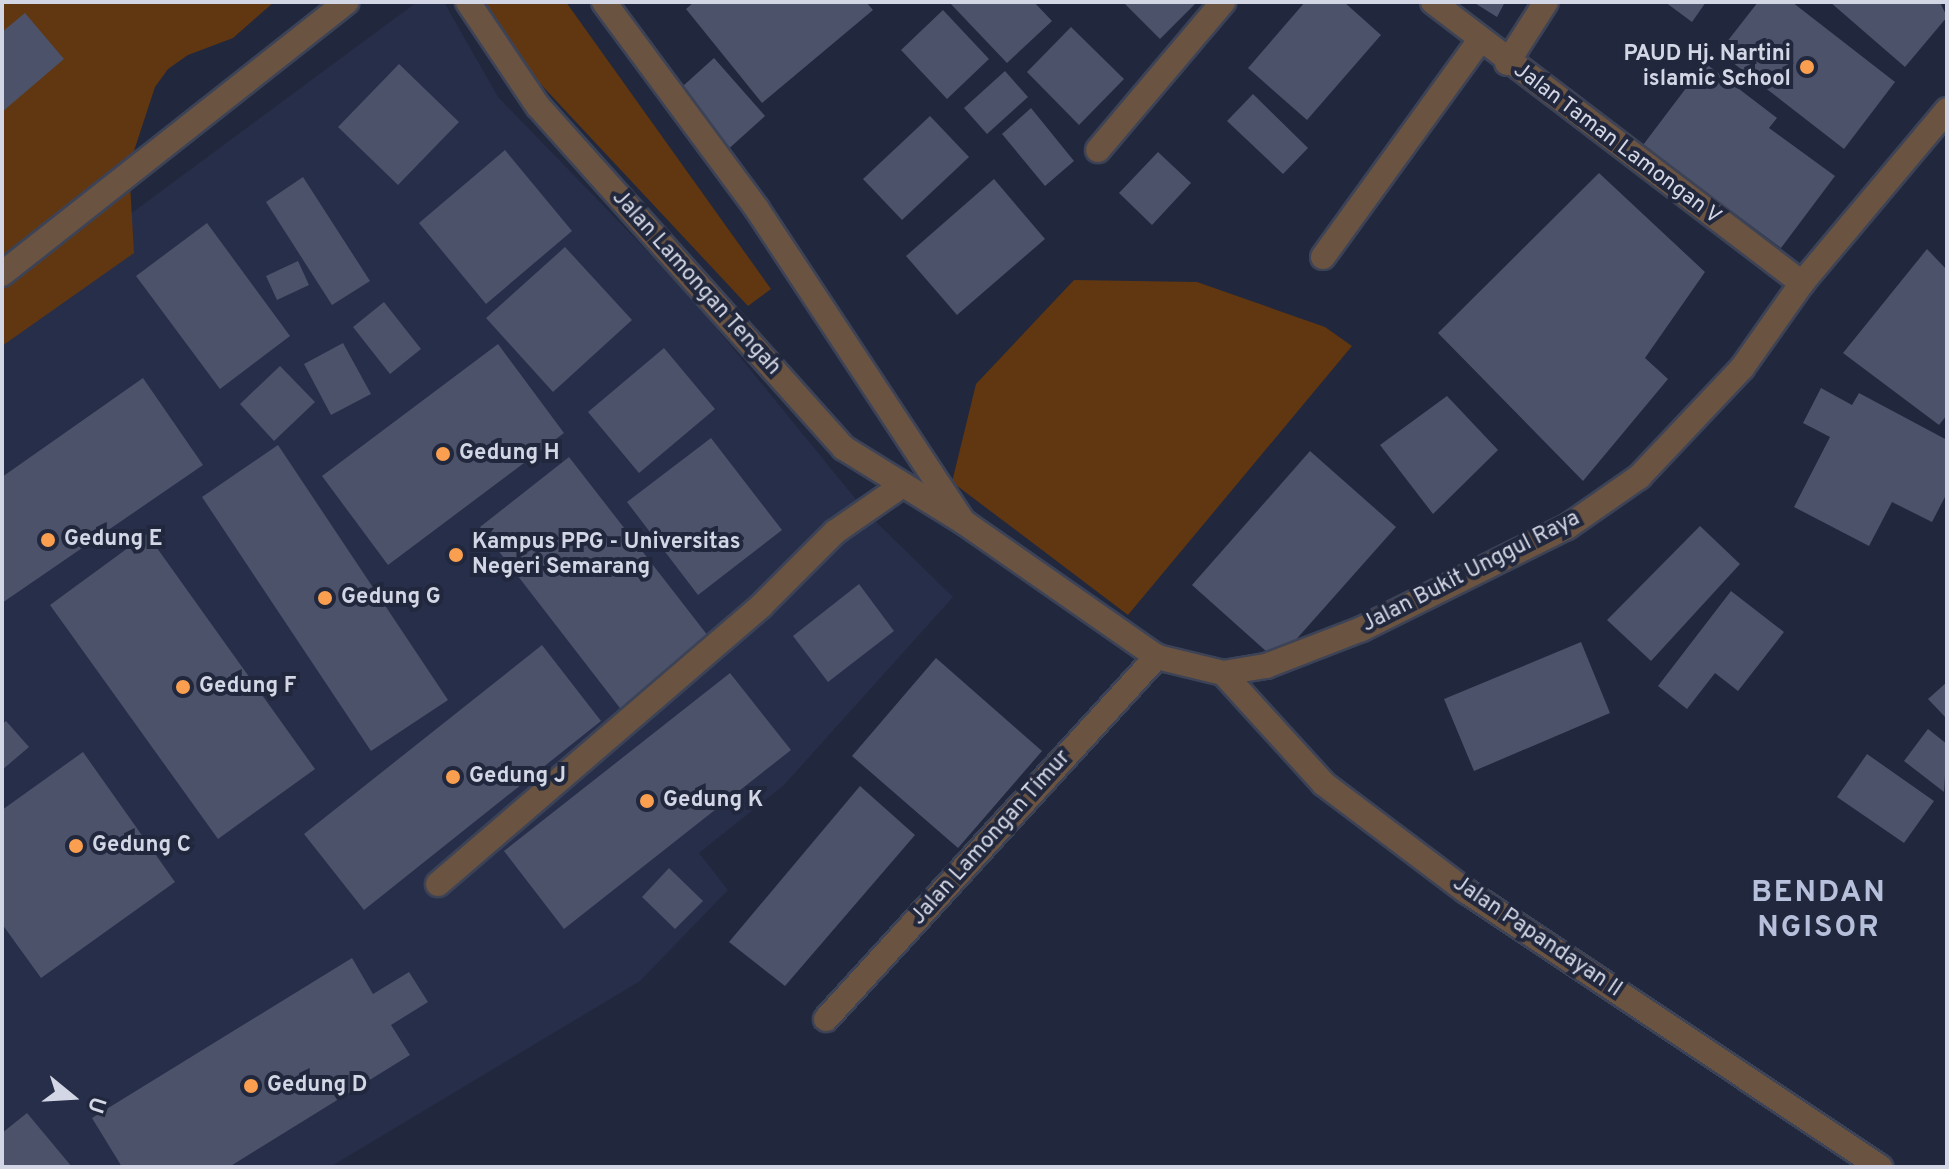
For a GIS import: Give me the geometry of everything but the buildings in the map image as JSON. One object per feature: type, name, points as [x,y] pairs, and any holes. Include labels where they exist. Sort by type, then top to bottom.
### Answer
[{"type":"street","points":[[2,274],[347,2]]},
{"type":"street","name":"Jalan Lamongan Tengah","points":[[468,2],[538,106],[844,448],[965,523],[1157,657]]},
{"type":"street","name":"Jalan Lamongan Tengah","points":[[604,2],[757,209],[965,523]]},
{"type":"street","points":[[1098,150],[1223,2]]},
{"type":"street","name":"Jalan Taman Lamongan V","points":[[1433,2],[1507,63],[1802,283]]},
{"type":"street","points":[[1507,63],[1546,2]]},
{"type":"street","points":[[1323,257],[1480,40]]},
{"type":"street","name":"Jalan Bukit Unggul Raya","points":[[1157,657],[1223,673],[1266,666],[1362,629],[1567,527],[1639,477],[1695,421],[1742,368],[1802,283],[1947,110]]},
{"type":"street","points":[[438,884],[761,606],[835,532],[903,485]]},
{"type":"street","name":"Jalan Lamongan Timur","points":[[826,1019],[1157,657]]},
{"type":"street","name":"Jalan Papandayan II","points":[[1223,673],[1324,784],[1466,891],[1880,1167]]},
{"type":"shaded area","points":[[2,2],[274,2],[233,38],[188,55],[168,69],[155,87],[129,166],[134,253],[2,346]]},
{"type":"shaded area","name":"Kampus PPG - Universitas Negeri Semarang","points":[[417,2],[444,2],[498,97],[688,293],[867,513],[953,597],[784,785],[699,853],[728,890],[640,981],[330,1167],[2,1167],[2,309]]},
{"type":"shaded area","points":[[481,2],[566,2],[771,289],[748,306],[505,46]]},
{"type":"shaded area","points":[[1074,280],[1197,282],[1325,327],[1352,346],[1128,615],[952,482],[976,384]]},
{"type":"place","name":"PAUD Hj. Nartini islamic School","points":[[1807,67]]},
{"type":"place","name":"Gedung H","points":[[443,454]]},
{"type":"place","name":"Gedung E","points":[[48,540]]},
{"type":"place","name":"Kampus PPG - Universitas Negeri Semarang","points":[[456,555]]},
{"type":"place","name":"Gedung G","points":[[325,598]]},
{"type":"place","name":"Gedung F","points":[[183,687]]},
{"type":"place","name":"Gedung J","points":[[453,777]]},
{"type":"place","name":"Gedung K","points":[[647,801]]},
{"type":"place","name":"Gedung C","points":[[76,846]]},
{"type":"place","name":"Gedung D","points":[[251,1086]]},
{"type":"district","name":"BENDAN NGISOR","points":[[1819,911]]}]
